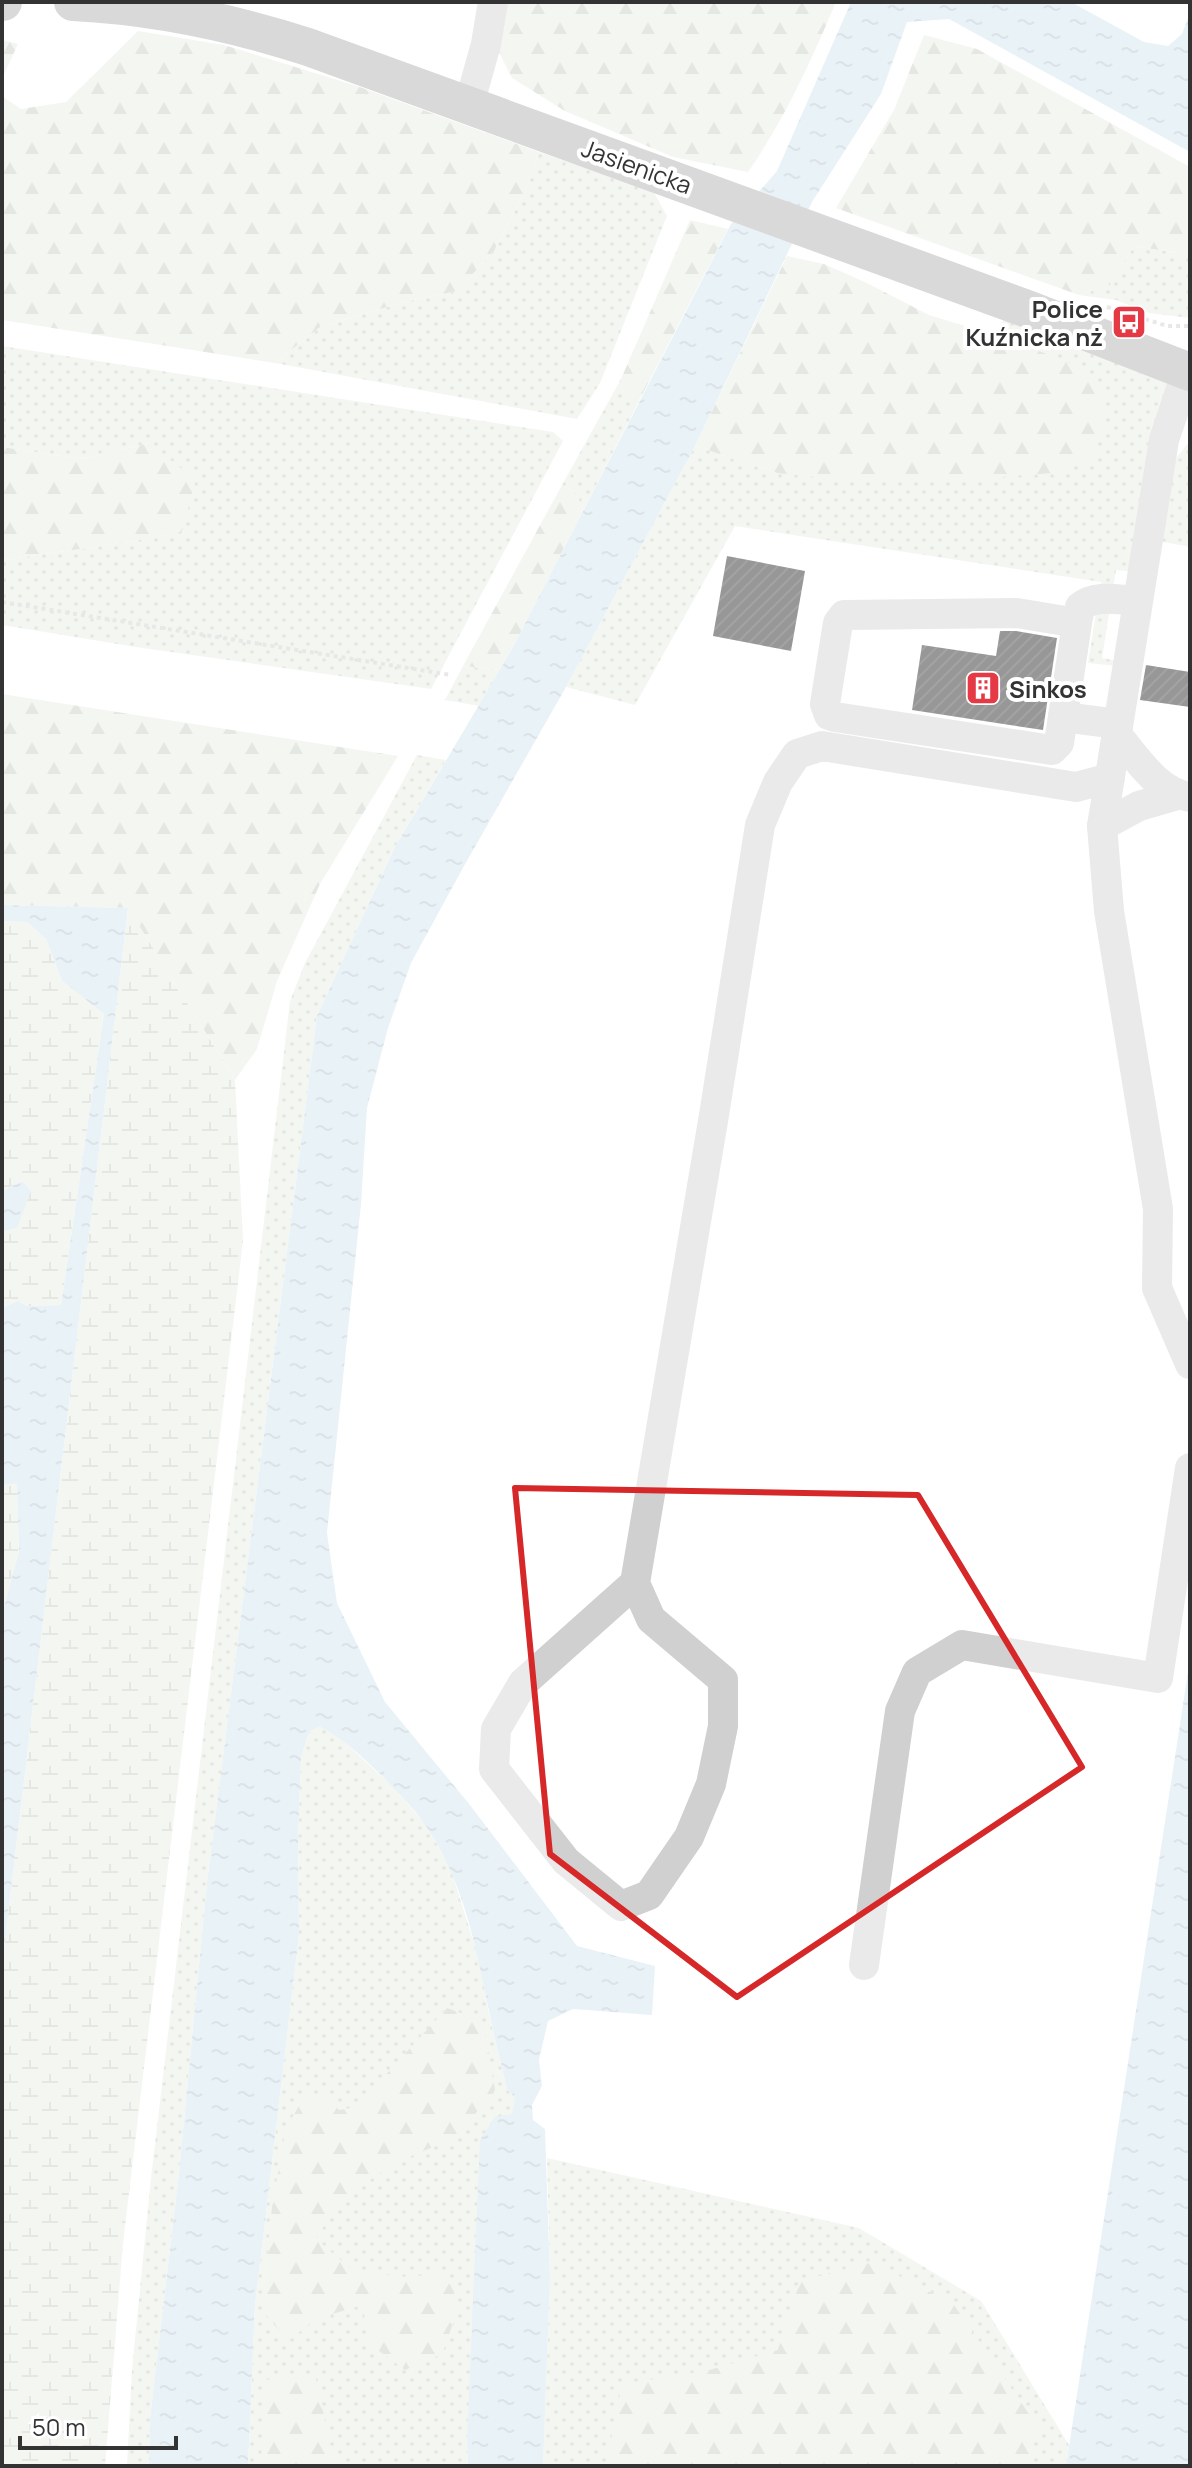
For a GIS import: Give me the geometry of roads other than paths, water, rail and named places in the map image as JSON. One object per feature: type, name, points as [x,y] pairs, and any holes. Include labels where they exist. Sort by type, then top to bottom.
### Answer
[{"type":"main road","name":"Jasienicka","points":[[73,2],[150,8],[248,28],[308,47],[818,232],[1189,372]]},
{"type":"lane","points":[[469,105],[486,44],[488,8]]},
{"type":"lane","points":[[1189,372],[1164,440],[1102,826],[1109,911],[1158,1209],[1157,1288],[1190,1364]]},
{"type":"lane","points":[[1077,623],[1017,613],[844,615],[838,623],[825,704],[829,715],[835,717],[1048,750],[1056,748],[1080,607],[1086,601],[1100,598],[1137,601]]},
{"type":"lane","points":[[1063,717],[1118,730],[1162,787],[1184,796]]},
{"type":"lane","points":[[635,1583],[523,1683],[496,1729],[494,1769],[566,1861],[621,1906],[649,1895],[689,1837],[711,1784],[723,1726],[723,1680],[651,1619],[635,1583],[760,825],[778,782],[797,754],[822,746],[1076,787],[1110,778]]},
{"type":"lane","points":[[1102,826],[1139,806],[1184,796]]},
{"type":"lane","points":[[864,1965],[900,1711],[917,1672],[962,1645],[1158,1678],[1190,1468]]},
{"type":"water","points":[[851,2],[1071,2],[1144,42],[1168,46],[1182,34],[1190,13],[1190,152],[949,19],[907,22],[881,94],[812,202],[695,446],[566,687],[411,963],[388,1028],[367,1108],[361,1204],[327,1533],[337,1603],[385,1702],[470,1805],[577,1946],[655,1966],[652,2015],[573,2009],[548,2021],[539,2060],[542,2086],[532,2105],[533,2120],[545,2129],[550,2278],[543,2466],[468,2466],[480,2140],[495,2117],[512,2114],[515,2098],[507,2089],[479,1963],[459,1891],[439,1847],[421,1819],[359,1754],[319,1726],[309,1732],[301,1758],[299,1935],[255,2305],[248,2466],[149,2466],[150,2418],[179,2173],[207,1883],[317,1016],[395,847],[512,649],[731,224],[777,171]]},
{"type":"water","points":[[2,905],[128,908],[2,1965],[2,1614],[19,1551],[17,1483],[2,1485],[2,1308],[18,1301],[27,1306],[61,1305],[104,1014],[62,981],[46,939],[27,922],[2,921]]},
{"type":"water","points":[[22,1181],[31,1191],[17,1228],[2,1232],[2,1191]]},
{"type":"water","points":[[1190,1659],[1190,2466],[1066,2466]]},
{"type":"place","name":"Police Kuźnicka nż","points":[[1129,322]]},
{"type":"place","name":"Sinkos","points":[[983,688]]}]
